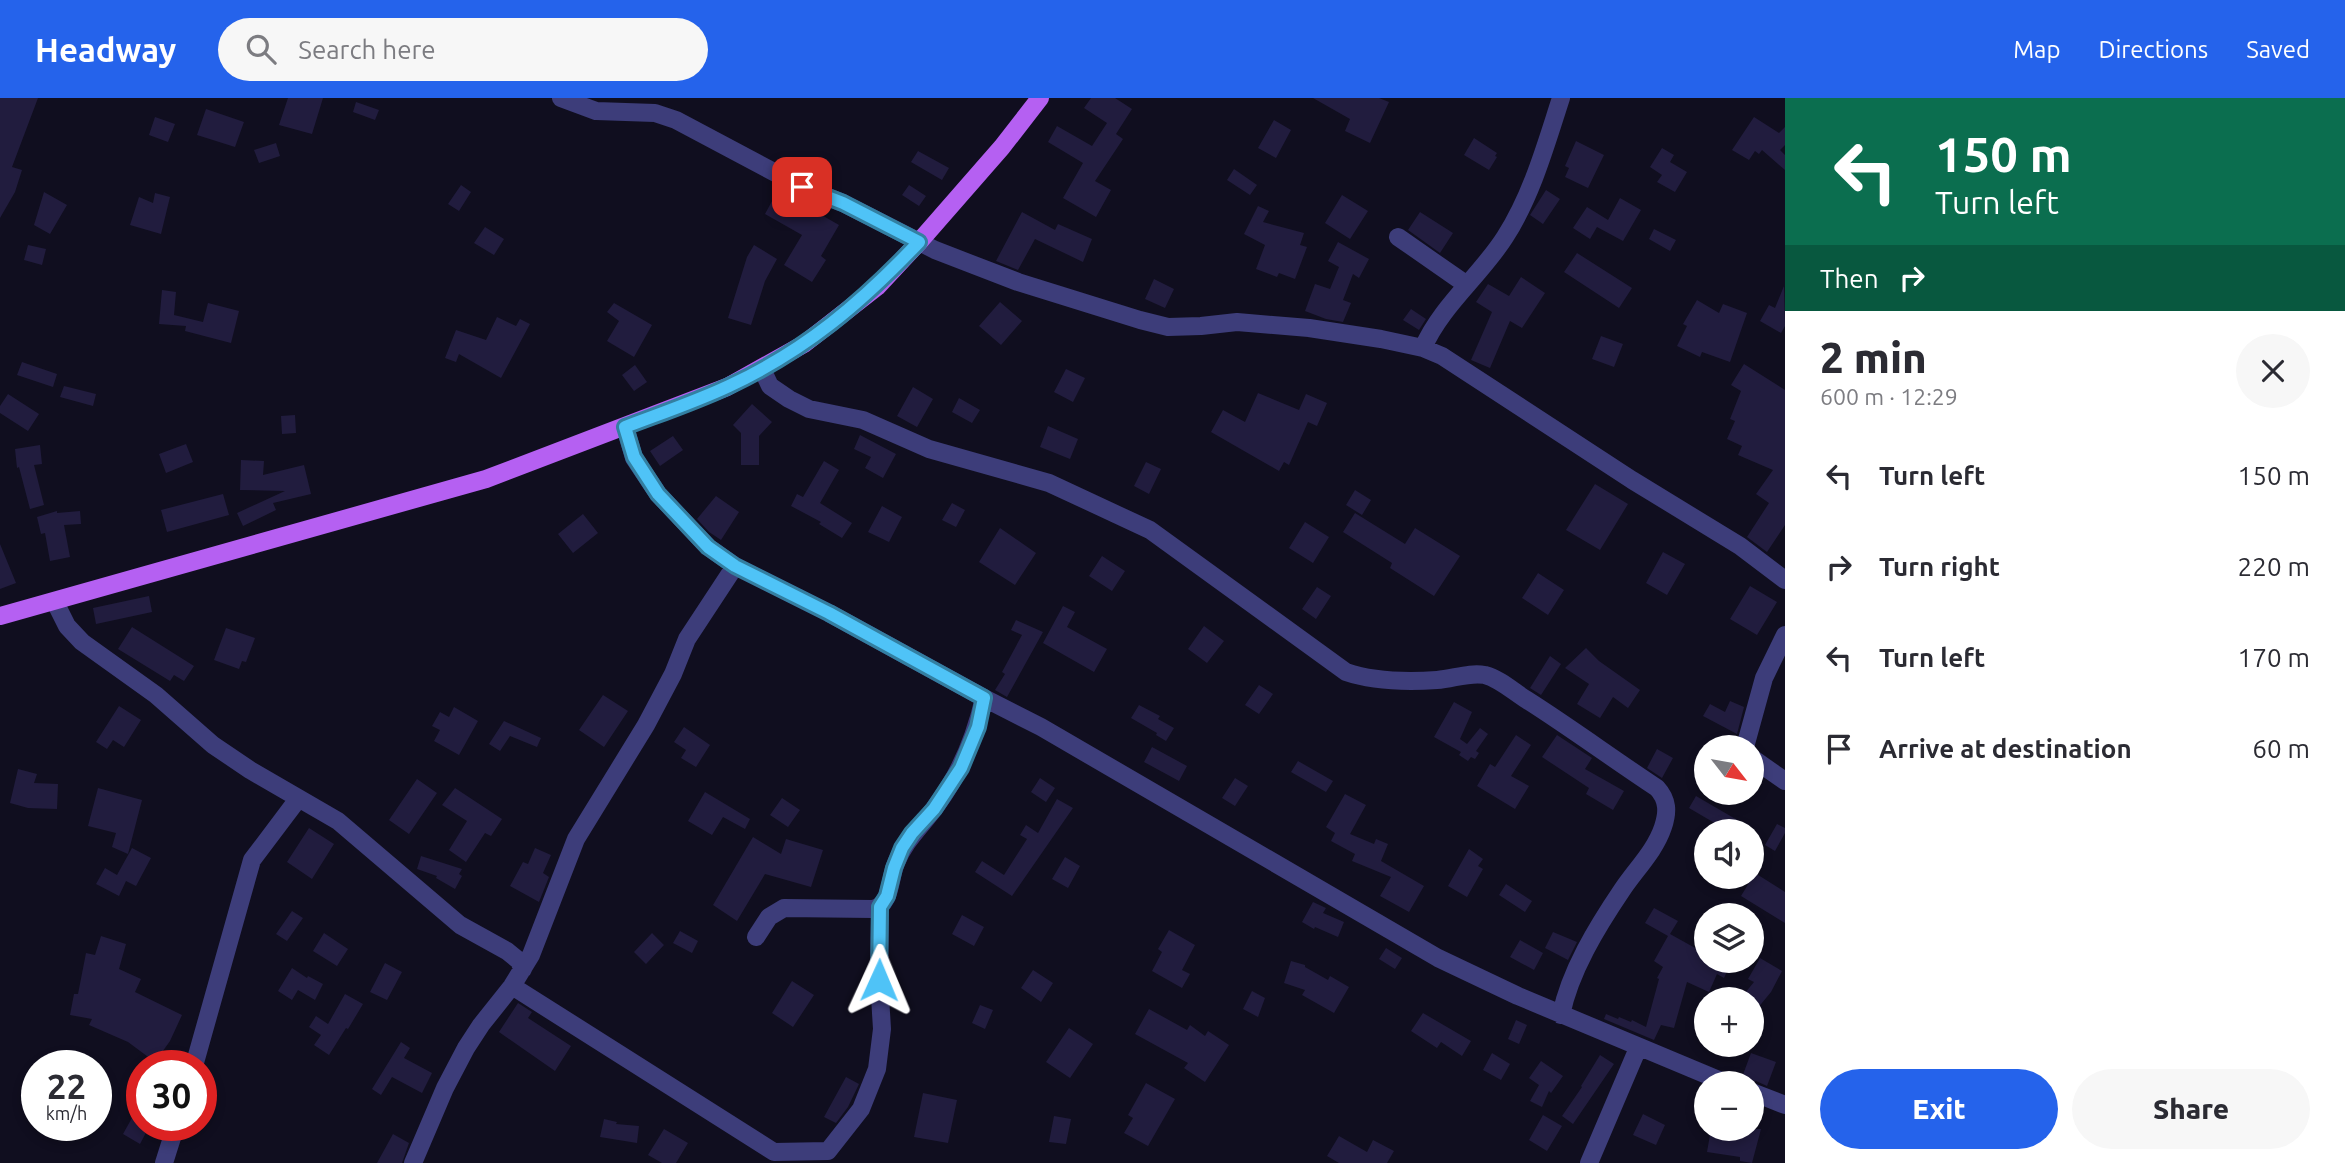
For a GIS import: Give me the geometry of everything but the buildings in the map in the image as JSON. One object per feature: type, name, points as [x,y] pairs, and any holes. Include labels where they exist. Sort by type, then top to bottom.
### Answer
[{"type":"main road","points":[[0,616],[486,479],[727,387],[804,344],[877,287],[1002,147],[1040,98]]},
{"type":"street","points":[[561,98],[596,111],[655,113],[676,120],[802,187],[843,203],[957,259],[1018,282],[1168,327],[1237,322],[1264,323],[1381,339],[1423,348],[1442,356],[1574,443],[1740,546],[1785,580]]},
{"type":"street","points":[[1423,348],[1427,339],[1505,237],[1523,205],[1561,98]]},
{"type":"street","points":[[1398,237],[1467,285]]},
{"type":"street","points":[[762,369],[770,386],[809,409],[863,420],[929,449],[1049,483],[1150,530],[1346,672],[1365,679],[1438,680],[1485,675],[1498,681],[1657,788],[1664,795],[1667,805],[1663,829],[1586,952],[1564,999],[1561,1015]]},
{"type":"street","points":[[625,427],[634,457],[658,494],[708,547],[735,566],[829,613],[1075,746],[1438,958],[1561,1015],[1696,1071]]},
{"type":"street","points":[[413,1163],[445,1088],[466,1048],[523,969],[547,916],[576,839],[646,726],[673,674],[687,639],[735,566]]},
{"type":"street","points":[[55,602],[66,626],[82,642],[156,695],[213,745],[338,821],[460,925],[507,951],[518,960],[523,969]]},
{"type":"street","points":[[1748,735],[1764,678],[1785,635]]},
{"type":"street","points":[[512,986],[772,1158],[828,1150],[862,1109],[877,1069],[882,1029],[879,980],[880,907],[887,896],[902,848],[934,809],[961,768],[978,727],[984,698]]},
{"type":"street","points":[[1764,766],[1785,781]]},
{"type":"street","points":[[199,1050],[252,860],[298,799]]},
{"type":"street","points":[[756,937],[769,917],[784,908],[880,907]]},
{"type":"street","points":[[1589,1163],[1638,1048]]},
{"type":"street","points":[[1764,1097],[1785,1105]]},
{"type":"street","points":[[164,1163],[171,1141]]},
{"type":"route","points":[[802,187],[843,203],[919,242],[877,287],[804,344],[727,387],[625,427],[634,457],[658,494],[708,547],[735,566],[829,613],[984,698],[978,727],[961,768],[934,809],[912,833],[894,868],[885,902],[880,907],[879,980]]}]
